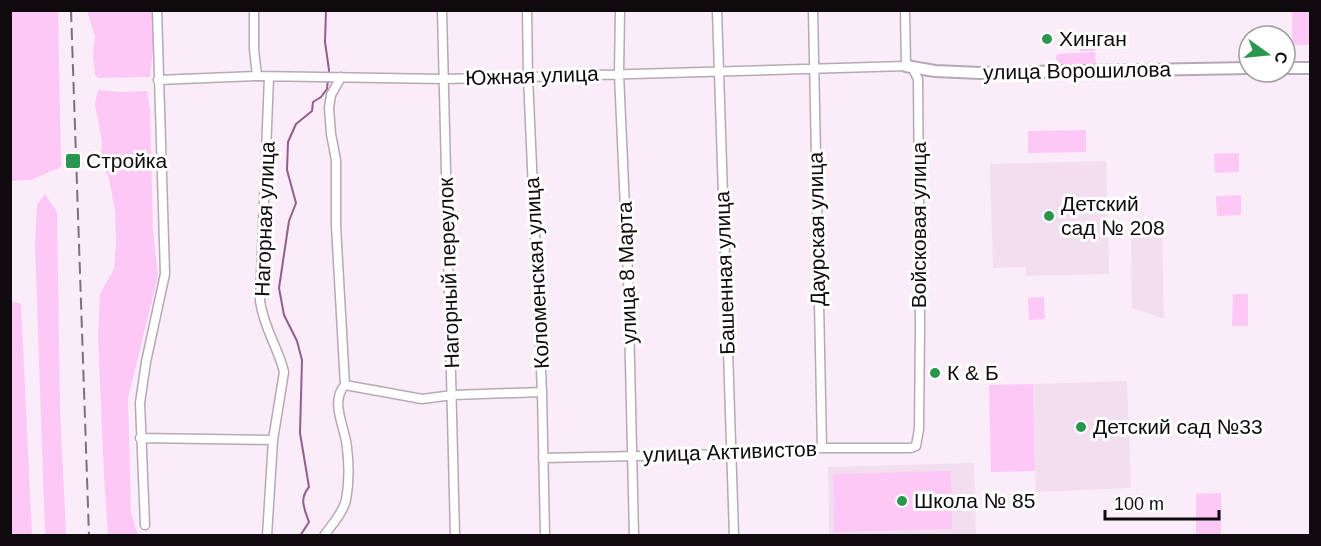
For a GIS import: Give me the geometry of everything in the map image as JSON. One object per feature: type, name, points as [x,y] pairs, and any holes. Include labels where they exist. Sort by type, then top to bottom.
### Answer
[{"type":"main road","name":"улица Ворошилова","points":[[906,66],[935,71],[980,73],[1237,68]]},
{"type":"street","points":[[145,525],[140,403],[165,274],[157,10]]},
{"type":"street","points":[[254,10],[257,76]]},
{"type":"street","name":"Нагорный переулок","points":[[442,10],[455,536]]},
{"type":"street","name":"Коломенская улица","points":[[527,10],[542,392],[545,536]]},
{"type":"street","name":"улица 8 Марта","points":[[620,10],[619,74],[628,275],[634,536]]},
{"type":"street","name":"Башенная улица","points":[[717,10],[734,536]]},
{"type":"street","name":"Даурская улица","points":[[813,10],[822,448]]},
{"type":"street","name":"Войсковая улица","points":[[905,10],[906,66],[914,69],[918,79],[920,328],[919,429],[916,446]]},
{"type":"street","name":"Южная улица","points":[[158,80],[257,76],[444,79],[906,66]]},
{"type":"street","name":"Нагорная улица","points":[[267,536],[273,440],[282,398],[284,372],[262,315],[260,281],[266,190],[269,77]]},
{"type":"street","points":[[341,77],[331,95],[329,108],[336,160],[336,226],[345,385]]},
{"type":"street","points":[[324,536],[341,512],[346,496],[347,448],[338,402],[340,389],[345,385],[422,399],[453,395],[542,392]]},
{"type":"street","points":[[140,438],[273,440]]},
{"type":"street","name":"улица Активистов","points":[[543,458],[732,454],[822,448],[911,448],[916,446]]},
{"type":"shaded area","points":[[11,10],[58,11],[61,167],[31,180],[11,181]]},
{"type":"shaded area","points":[[87,11],[154,11],[150,77],[99,78],[95,75],[93,53],[95,36]]},
{"type":"shaded area","points":[[1292,11],[1310,11],[1310,45],[1297,45],[1297,24],[1292,24]]},
{"type":"shaded area","points":[[1080,38],[1095,38],[1095,51],[1080,51]]},
{"type":"shaded area","points":[[1095,52],[1096,69],[1063,70],[1056,58],[1057,54]]},
{"type":"shaded area","points":[[98,90],[147,91],[150,108],[153,231],[158,276],[128,398],[131,513],[138,535],[108,535],[98,336],[100,294],[114,269],[116,244],[115,211],[109,178],[101,163],[102,142],[95,105]]},
{"type":"shaded area","points":[[1086,130],[1086,152],[1028,153],[1028,131]]},
{"type":"shaded area","points":[[1239,153],[1239,172],[1215,173],[1214,154]]},
{"type":"shaded area","name":"Детский сад № 208","points":[[1106,161],[1109,274],[1026,276],[1026,267],[993,268],[990,164]]},
{"type":"shaded area","points":[[45,194],[57,212],[60,408],[66,535],[45,535],[35,245],[37,205]]},
{"type":"shaded area","points":[[1241,195],[1241,215],[1217,216],[1216,196]]},
{"type":"shaded area","points":[[1162,226],[1164,319],[1132,308],[1131,227]]},
{"type":"shaded area","points":[[1233,294],[1248,294],[1248,326],[1232,326]]},
{"type":"shaded area","points":[[1044,297],[1045,319],[1029,320],[1028,298]]},
{"type":"shaded area","points":[[11,301],[21,304],[32,535],[11,535]]},
{"type":"shaded area","name":"Детский сад №33","points":[[1127,381],[1131,488],[1036,492],[1033,384]]},
{"type":"shaded area","points":[[1033,384],[1035,471],[991,472],[989,385]]},
{"type":"shaded area","name":"Школа № 85","points":[[974,463],[976,535],[829,535],[828,467]]},
{"type":"shaded area","name":"Школа № 85","points":[[951,471],[952,529],[834,532],[833,474]]},
{"type":"shaded area","points":[[1221,493],[1221,535],[1196,535],[1196,494]]},
{"type":"waterway","points":[[300,536],[309,522],[303,504],[309,487],[300,433],[302,360],[297,341],[284,315],[279,288],[289,221],[296,203],[287,170],[288,142],[296,124],[312,111],[313,102],[327,89],[329,70],[325,42],[326,10]]},
{"type":"railway","points":[[71,10],[89,536]]},
{"type":"place","name":"Хинган","points":[[1047,39]]},
{"type":"place","name":"Стройка","points":[[73,161]]},
{"type":"place","name":"Детский сад № 208","points":[[1049,216]]},
{"type":"place","name":"К & Б","points":[[935,373]]},
{"type":"place","name":"Детский сад №33","points":[[1081,427]]},
{"type":"place","name":"Школа № 85","points":[[902,501]]}]
